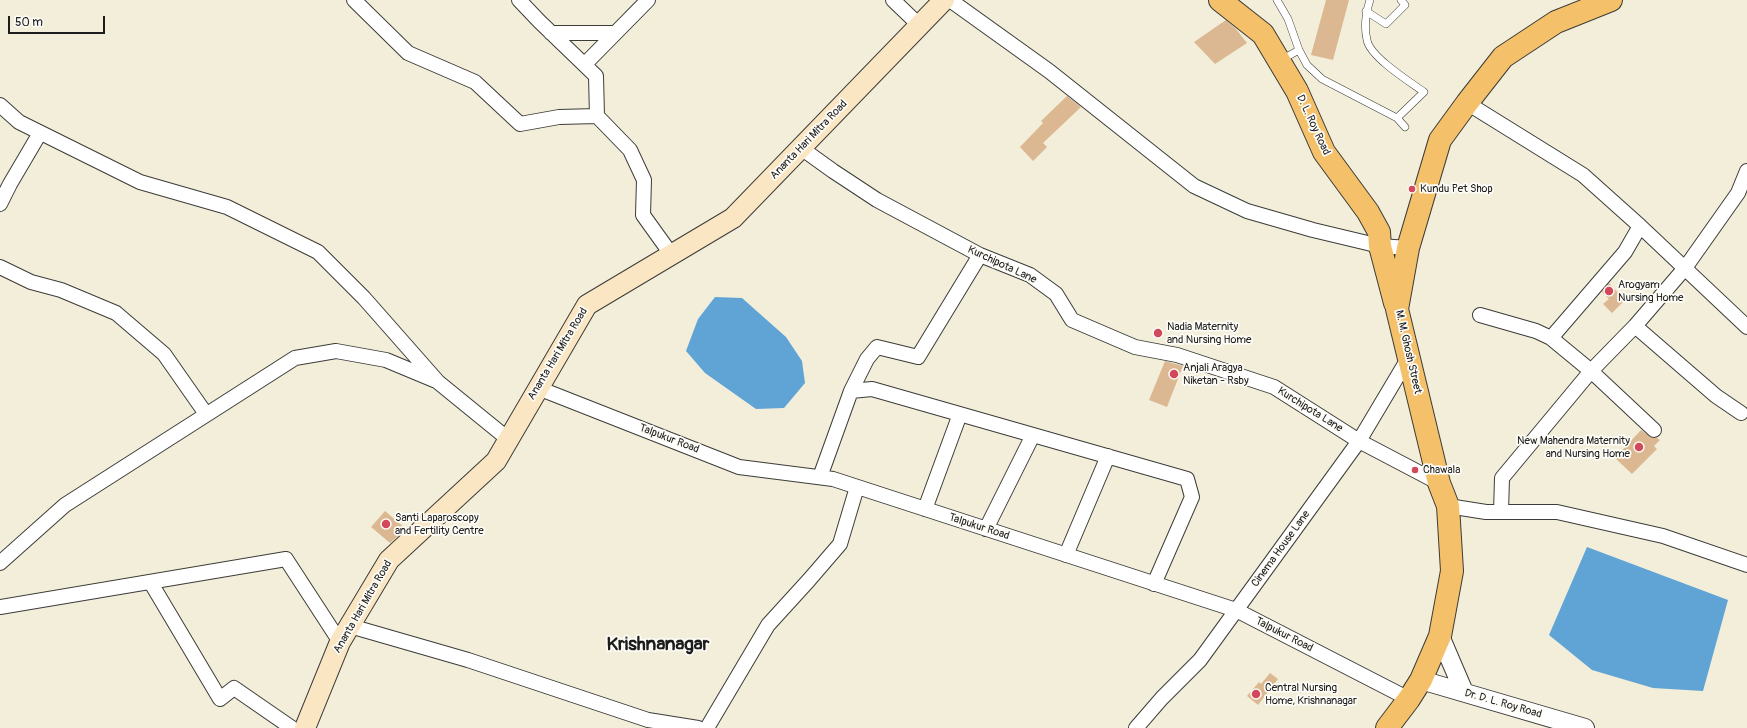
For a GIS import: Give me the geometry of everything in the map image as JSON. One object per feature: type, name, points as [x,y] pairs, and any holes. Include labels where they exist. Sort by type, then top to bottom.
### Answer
[{"type":"main road","name":"Ananta Hari Mitra Road","points":[[305,728],[345,634],[388,560],[496,461],[587,305],[733,218],[944,0]]},
{"type":"main road","name":"D. L. Roy Road","points":[[1220,0],[1263,34],[1297,91],[1324,152],[1368,212],[1379,232],[1380,246],[1397,309]]},
{"type":"main road","name":"M. M. Ghosh Street","points":[[1387,728],[1421,680],[1440,636],[1452,571],[1448,506],[1439,483],[1397,309],[1408,248],[1440,140],[1503,57],[1556,22],[1611,0]]},
{"type":"street","points":[[354,0],[408,53],[475,82],[520,124],[559,117],[597,116]]},
{"type":"street","points":[[520,0],[551,33],[596,76],[597,116],[630,150],[644,180],[643,215],[671,254]]},
{"type":"street","points":[[585,64],[648,0]]},
{"type":"street","points":[[893,0],[919,25]]},
{"type":"street","points":[[950,0],[1049,71],[1194,186],[1247,211],[1313,230],[1380,246],[1408,248]]},
{"type":"street","points":[[551,33],[615,33]]},
{"type":"street","points":[[1467,103],[1583,175],[1640,226],[1747,327]]},
{"type":"street","points":[[0,105],[19,122],[140,182],[227,207],[318,252],[364,298],[438,382],[508,439]]},
{"type":"street","points":[[0,204],[40,133]]},
{"type":"street","name":"Kurchipota Lane","points":[[801,148],[877,200],[980,255],[1030,275],[1056,294],[1072,320],[1134,347],[1177,355],[1274,387],[1359,440],[1439,483]]},
{"type":"street","points":[[1501,512],[1502,478],[1591,371],[1635,326],[1685,268],[1738,194],[1747,171]]},
{"type":"street","points":[[1551,338],[1625,252],[1640,226]]},
{"type":"street","points":[[820,477],[851,391],[867,359],[877,347],[918,357],[980,255]]},
{"type":"street","points":[[0,267],[31,282],[61,290],[116,313],[164,354],[206,414]]},
{"type":"street","points":[[1480,315],[1536,331],[1551,338],[1591,371],[1654,430]]},
{"type":"street","points":[[1635,326],[1716,396],[1741,413]]},
{"type":"street","points":[[0,563],[65,505],[295,358],[336,351],[386,360],[438,382]]},
{"type":"street","name":"Cinema House Lane","points":[[1136,728],[1162,698],[1200,660],[1359,440],[1409,357]]},
{"type":"street","name":"Talpukur Road","points":[[538,388],[739,467],[833,479],[1236,610],[1409,699]]},
{"type":"street","points":[[851,391],[872,390],[1187,479],[1192,497],[1154,584]]},
{"type":"street","points":[[924,509],[960,414]]},
{"type":"street","points":[[986,529],[1033,435]]},
{"type":"street","points":[[1066,555],[1108,456]]},
{"type":"street","points":[[707,728],[768,625],[840,544],[856,487]]},
{"type":"street","points":[[1448,506],[1486,512],[1557,512],[1663,536],[1746,563]]},
{"type":"street","points":[[0,607],[286,559],[345,634],[374,632],[475,662],[648,720],[692,728]]},
{"type":"street","points":[[150,583],[220,699],[234,688],[292,728]]},
{"type":"street","points":[[1440,636],[1464,692]]},
{"type":"street","name":"Dr. D. L. Roy Road","points":[[1421,680],[1585,728]]},
{"type":"lane","points":[[1277,0],[1288,19],[1299,50],[1307,65],[1322,79],[1397,118],[1405,126]]},
{"type":"lane","points":[[1370,0],[1366,11],[1366,41],[1381,61],[1424,92],[1397,118]]},
{"type":"lane","points":[[1366,11],[1386,24],[1405,5],[1401,0]]},
{"type":"lane","points":[[1279,61],[1299,50]]},
{"type":"water","points":[[715,297],[742,298],[786,337],[802,361],[805,383],[784,408],[756,409],[705,373],[686,351],[698,319]]},
{"type":"water","points":[[1587,547],[1728,600],[1703,691],[1653,688],[1592,670],[1549,635]]},
{"type":"building","points":[[1326,0],[1349,0],[1333,60],[1311,55]]},
{"type":"building","points":[[1226,20],[1236,29],[1247,43],[1215,64],[1194,42]]},
{"type":"building","points":[[1067,96],[1081,107],[1043,143],[1047,147],[1033,161],[1020,147],[1043,123],[1041,121]]},
{"type":"building","points":[[1609,283],[1625,300],[1612,313],[1603,304],[1609,299],[1602,292]]},
{"type":"building","points":[[1165,361],[1183,366],[1167,407],[1149,400]]},
{"type":"building","points":[[1641,430],[1649,436],[1660,440],[1654,446],[1657,449],[1632,474],[1615,458]]},
{"type":"building","points":[[385,511],[406,529],[390,543],[371,527]]},
{"type":"building","points":[[1270,673],[1278,679],[1258,705],[1247,696],[1259,682],[1261,684]]},
{"type":"place","name":"Kundu Pet Shop","points":[[1412,189]]},
{"type":"place","name":"Arogyam Nursing Home","points":[[1609,291]]},
{"type":"place","name":"Nadia Maternity and Nursing Home","points":[[1158,333]]},
{"type":"place","name":"Anjali Aragya Niketan - Rsby","points":[[1174,374]]},
{"type":"place","name":"New Mahendra Maternity and Nursing Home","points":[[1639,447]]},
{"type":"place","name":"Chawala","points":[[1415,470]]},
{"type":"place","name":"Santi Laparoscopy and Fertility Centre","points":[[386,524]]},
{"type":"place","name":"Central Nursing Home, Krishnanagar","points":[[1256,694]]},
{"type":"district","name":"Krishnanagar","points":[[658,645]]}]
